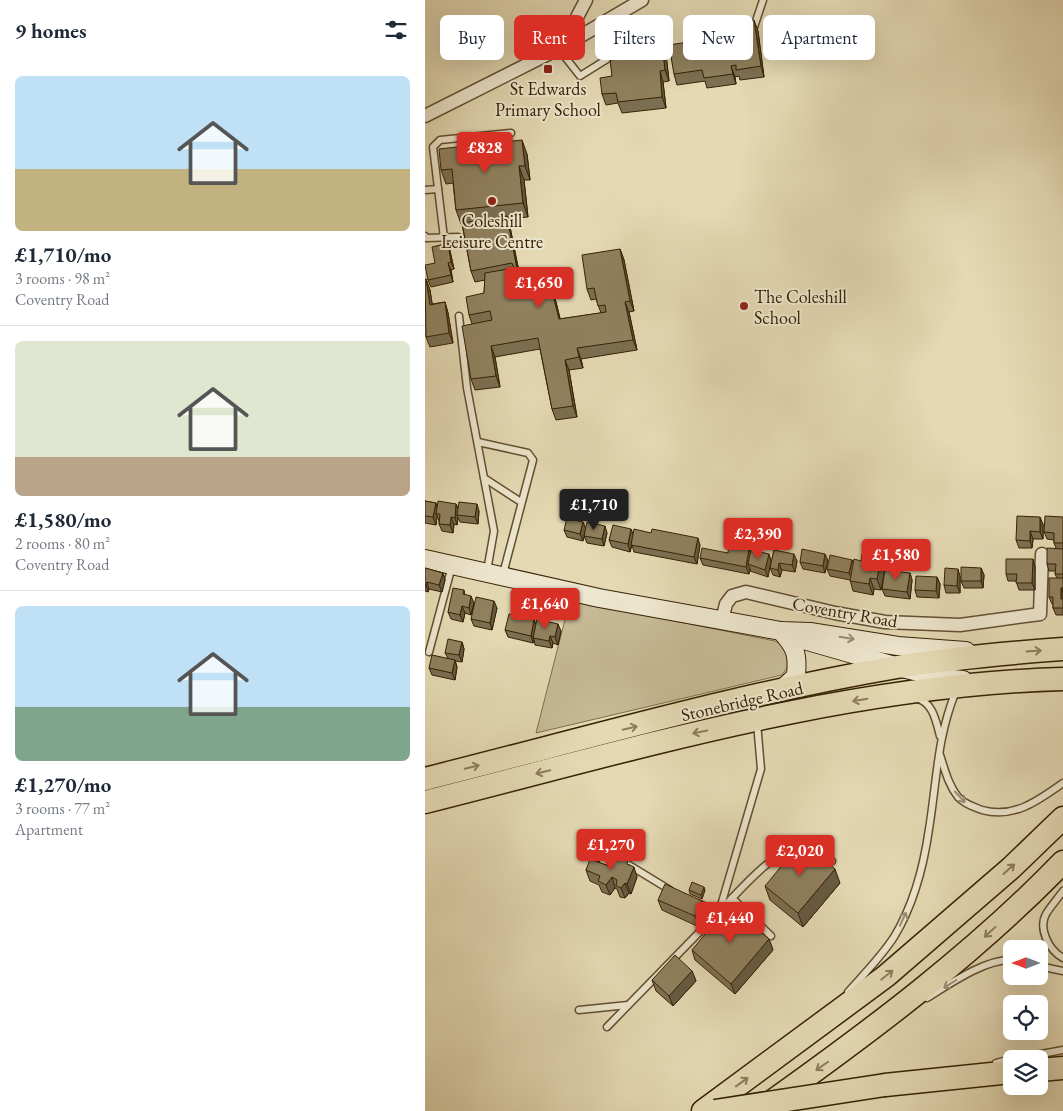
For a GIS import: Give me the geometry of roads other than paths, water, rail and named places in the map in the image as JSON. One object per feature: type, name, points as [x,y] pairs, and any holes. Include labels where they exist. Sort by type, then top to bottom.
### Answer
[{"type":"highway","name":"Stonebridge Road","points":[[425,802],[690,734],[754,708],[781,690],[898,667],[1005,653],[1063,649]]},
{"type":"highway","name":"Stonebridge Road","points":[[425,779],[754,708],[1012,681],[1063,679]]},
{"type":"highway","points":[[703,1111],[894,970],[1011,868],[1063,818]]},
{"type":"highway","points":[[759,1111],[850,1047],[969,953],[1063,862]]},
{"type":"highway","points":[[1048,1069],[1063,1068]]},
{"type":"highway","points":[[715,1111],[885,1085],[1003,1073]]},
{"type":"main road","name":"Coventry Road","points":[[425,559],[495,576],[781,630]]},
{"type":"main road","points":[[781,630],[809,632],[898,646],[1005,653]]},
{"type":"main road","points":[[781,630],[807,642],[943,678],[1012,681]]},
{"type":"main road","points":[[781,630],[793,645],[798,659],[796,676],[781,690]]},
{"type":"street","points":[[578,15],[586,0]]},
{"type":"street","points":[[585,33],[642,0]]},
{"type":"street","points":[[425,116],[535,60]]},
{"type":"street","name":"Coventry Road","points":[[722,620],[726,604],[732,596],[739,592],[885,622],[960,625],[1040,614],[1042,554]]},
{"type":"lane","points":[[753,32],[763,0]]},
{"type":"lane","points":[[569,60],[581,76],[628,46],[629,27],[621,12]]},
{"type":"lane","points":[[444,238],[433,151],[435,143],[440,140],[511,133]]},
{"type":"lane","points":[[425,190],[438,189]]},
{"type":"lane","points":[[425,236],[426,238],[458,237]]},
{"type":"lane","points":[[459,316],[467,388],[494,531],[495,576]]},
{"type":"lane","points":[[467,388],[476,394]]},
{"type":"lane","points":[[478,442],[527,453],[533,460],[521,502],[495,576]]},
{"type":"lane","points":[[485,478],[521,502]]},
{"type":"lane","points":[[429,652],[452,565]]},
{"type":"lane","points":[[819,1025],[881,954],[895,935],[905,914],[923,857],[940,737],[958,687]]},
{"type":"lane","points":[[896,694],[921,699],[932,709],[940,737]]},
{"type":"lane","points":[[719,912],[761,769],[754,708]]},
{"type":"lane","points":[[939,753],[949,782],[960,799],[973,807],[991,812],[1009,813],[1026,807],[1063,783]]},
{"type":"lane","points":[[607,1027],[752,877],[792,846],[806,844],[832,861]]},
{"type":"lane","points":[[607,852],[680,896]]},
{"type":"lane","points":[[1063,891],[1045,915],[1043,927],[1047,943],[1063,958]]},
{"type":"lane","points":[[732,898],[771,936]]},
{"type":"lane","points":[[688,899],[719,912]]},
{"type":"lane","points":[[917,1005],[959,979],[983,967],[1003,962]]},
{"type":"lane","points":[[1048,968],[1063,971]]},
{"type":"lane","points":[[579,1010],[628,1005]]},
{"type":"lane","points":[[850,1047],[908,1010]]},
{"type":"lane","points":[[1048,1053],[1063,1050]]},
{"type":"lane","points":[[985,1066],[1003,1062]]},
{"type":"lane","points":[[931,1079],[976,1068]]},
{"type":"place","name":"St Edwards Primary School","points":[[548,69]]},
{"type":"place","name":"Coleshill Leisure Centre","points":[[492,201]]},
{"type":"place","name":"The Coleshill School","points":[[744,306]]}]
